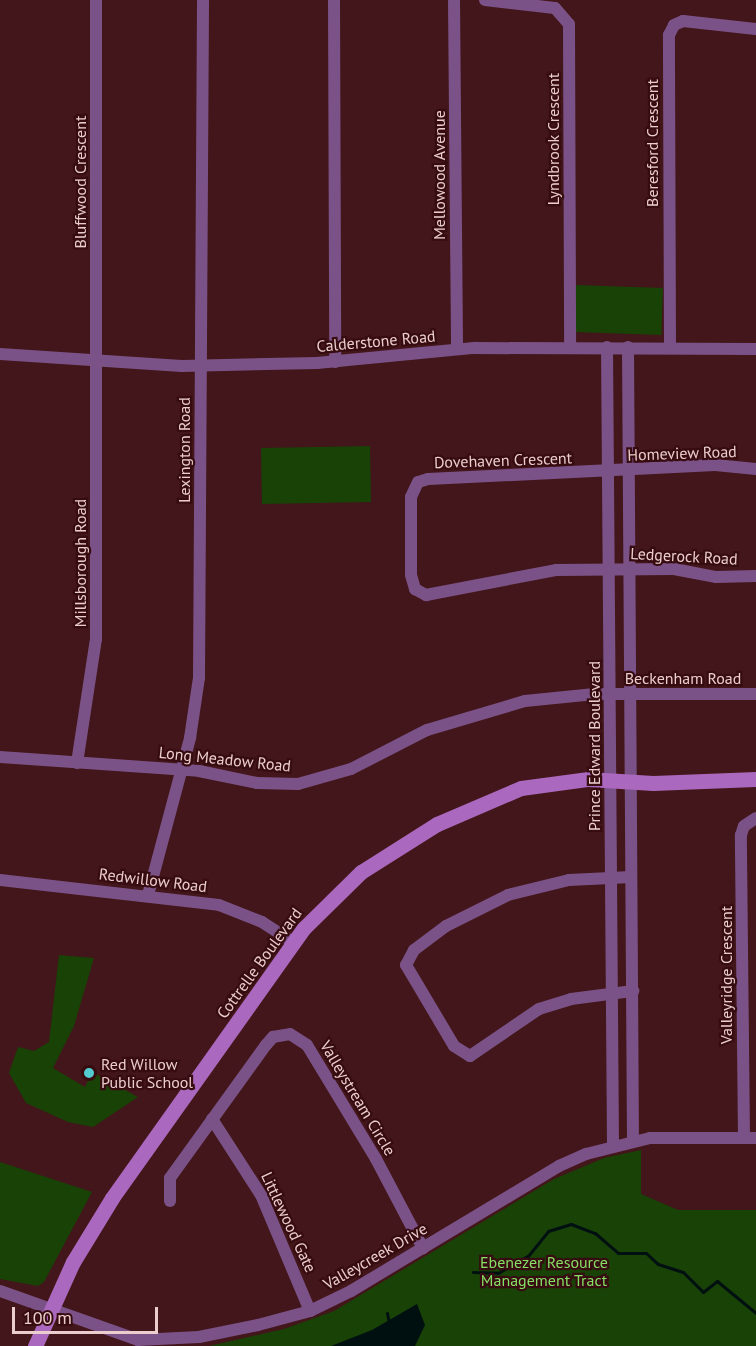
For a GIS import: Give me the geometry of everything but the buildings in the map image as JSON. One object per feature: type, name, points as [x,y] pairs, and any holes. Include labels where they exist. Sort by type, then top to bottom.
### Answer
[{"type":"main road","name":"Cottrelle Boulevard","points":[[35,1346],[102,1212],[304,928],[361,872],[437,824],[521,788],[580,780],[632,782],[756,779]]},
{"type":"street","name":"Bluffwood Crescent","points":[[96,0],[97,363]]},
{"type":"street","name":"Lexington Road","points":[[148,895],[192,726],[199,678],[203,0]]},
{"type":"street","points":[[334,0],[335,362]]},
{"type":"street","name":"Mellowood Avenue","points":[[454,0],[457,349]]},
{"type":"street","name":"Lyndbrook Crescent","points":[[485,0],[555,8],[569,24],[570,347]]},
{"type":"street","name":"Beresford Crescent","points":[[670,346],[669,34],[674,25],[684,21],[756,29]]},
{"type":"street","name":"Calderstone Road","points":[[0,354],[97,363],[201,366],[335,362],[457,349],[628,346],[756,349]]},
{"type":"street","points":[[628,346],[633,1140]]},
{"type":"street","name":"Prince Edward Boulevard","points":[[607,347],[614,1145]]},
{"type":"street","name":"Millsborough Road","points":[[77,763],[96,639],[97,363]]},
{"type":"street","name":"Homeview Road","points":[[609,472],[731,465],[756,469]]},
{"type":"street","name":"Dovehaven Crescent","points":[[609,472],[428,479],[414,487],[411,508],[411,575],[420,593],[434,595],[538,573],[609,569]]},
{"type":"street","name":"Ledgerock Road","points":[[609,569],[756,576]]},
{"type":"street","name":"Long Meadow Road","points":[[0,757],[181,770],[274,785],[313,782],[351,769],[409,738],[475,713],[525,701],[610,694]]},
{"type":"street","name":"Beckenham Road","points":[[610,694],[756,694]]},
{"type":"street","name":"Valleyridge Crescent","points":[[750,1138],[741,835],[744,826],[756,818]]},
{"type":"street","points":[[631,877],[549,883],[485,904],[424,942],[410,956],[406,965],[454,1046],[470,1056],[539,1010],[571,999],[633,991]]},
{"type":"street","name":"Redwillow Road","points":[[0,880],[148,895],[232,909],[294,943]]},
{"type":"street","name":"Valleystream Circle","points":[[170,1200],[170,1178],[273,1037],[282,1034],[298,1037],[307,1045],[376,1159],[423,1248]]},
{"type":"street","name":"Littlewood Gate","points":[[212,1119],[261,1195],[310,1311]]},
{"type":"street","name":"Valleycreek Drive","points":[[0,1292],[52,1309],[137,1343],[199,1337],[310,1311],[423,1248],[559,1166],[614,1145],[633,1140],[750,1138]]},
{"type":"green space","points":[[576,285],[663,288],[661,335],[574,332]]},
{"type":"green space","points":[[370,446],[371,502],[262,504],[261,448]]},
{"type":"green space","points":[[59,955],[94,958],[74,1026],[53,1068],[85,1087],[92,1072],[138,1097],[93,1127],[68,1122],[26,1103],[9,1073],[18,1047],[34,1051],[49,1042]]},
{"type":"green space","name":"Ebenezer Resource Management Tract","points":[[641,1150],[641,1194],[678,1210],[756,1210],[756,1346],[209,1346],[284,1329],[334,1311],[554,1179],[604,1158]]},
{"type":"green space","points":[[0,1162],[92,1192],[44,1282],[38,1286],[0,1279]]},
{"type":"shaded area","points":[[417,1304],[425,1325],[415,1346],[331,1346],[372,1330]]},
{"type":"waterway","points":[[473,1272],[498,1273],[528,1256],[548,1231],[571,1224],[595,1233],[618,1253],[646,1253],[658,1264],[683,1272],[703,1292],[717,1281],[756,1313]]},
{"type":"waterway","points":[[387,1313],[389,1323]]},
{"type":"place","name":"Red Willow Public School","points":[[89,1073]]}]
